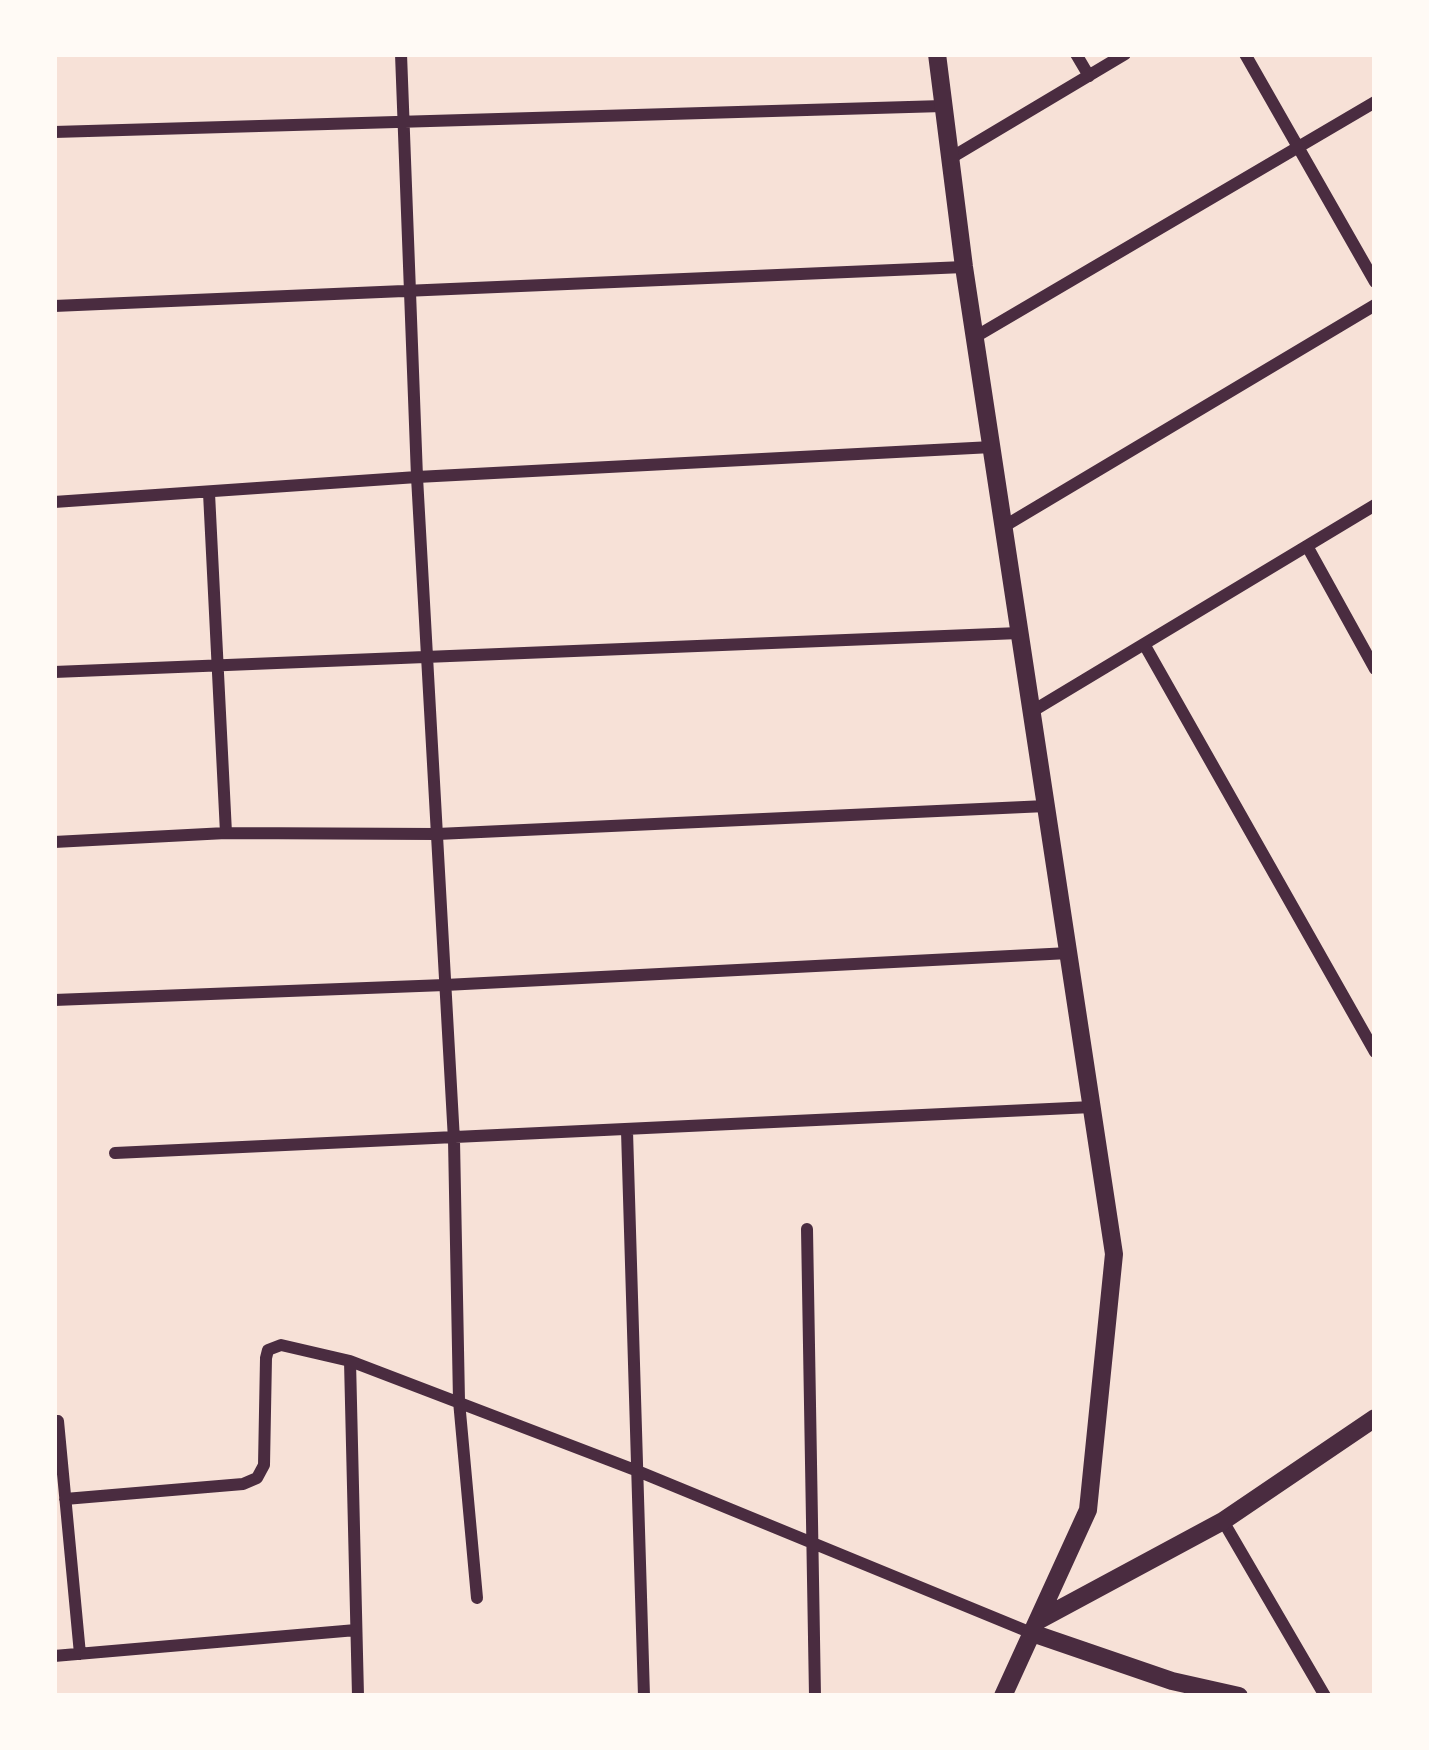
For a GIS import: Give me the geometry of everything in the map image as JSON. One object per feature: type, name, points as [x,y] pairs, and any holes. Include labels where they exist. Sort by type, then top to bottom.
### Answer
[{"type":"street","points":[[401,54],[417,477],[454,1140],[459,1402],[477,1598]]},
{"type":"street","points":[[937,54],[964,267],[1114,1254],[1088,1510],[1003,1696]]},
{"type":"street","points":[[1076,54],[1089,76]]},
{"type":"street","points":[[949,159],[1125,54]]},
{"type":"street","points":[[1246,54],[1375,282]]},
{"type":"street","points":[[975,337],[1375,102]]},
{"type":"street","points":[[54,132],[943,106]]},
{"type":"street","points":[[54,306],[964,267]]},
{"type":"street","points":[[1004,527],[1375,305]]},
{"type":"street","points":[[54,502],[417,477],[992,447]]},
{"type":"street","points":[[209,493],[226,833]]},
{"type":"street","points":[[1031,712],[1375,505]]},
{"type":"street","points":[[1307,546],[1375,669]]},
{"type":"street","points":[[54,672],[1019,633]]},
{"type":"street","points":[[1144,644],[1375,1052]]},
{"type":"street","points":[[54,842],[226,833],[437,834],[1046,806]]},
{"type":"street","points":[[54,1000],[445,986],[1069,953]]},
{"type":"street","points":[[115,1153],[1092,1107]]},
{"type":"street","points":[[627,1131],[644,1696]]},
{"type":"street","points":[[807,1229],[815,1696]]},
{"type":"street","points":[[65,1499],[243,1484],[257,1478],[264,1465],[268,1350],[281,1345],[350,1361],[459,1402],[814,1545],[1038,1626],[1172,1681],[1239,1696]]},
{"type":"street","points":[[350,1361],[358,1696]]},
{"type":"street","points":[[1038,1626],[1223,1521],[1375,1419]]},
{"type":"street","points":[[58,1421],[80,1654]]},
{"type":"street","points":[[1223,1521],[1325,1696]]},
{"type":"street","points":[[54,1656],[356,1630]]}]
